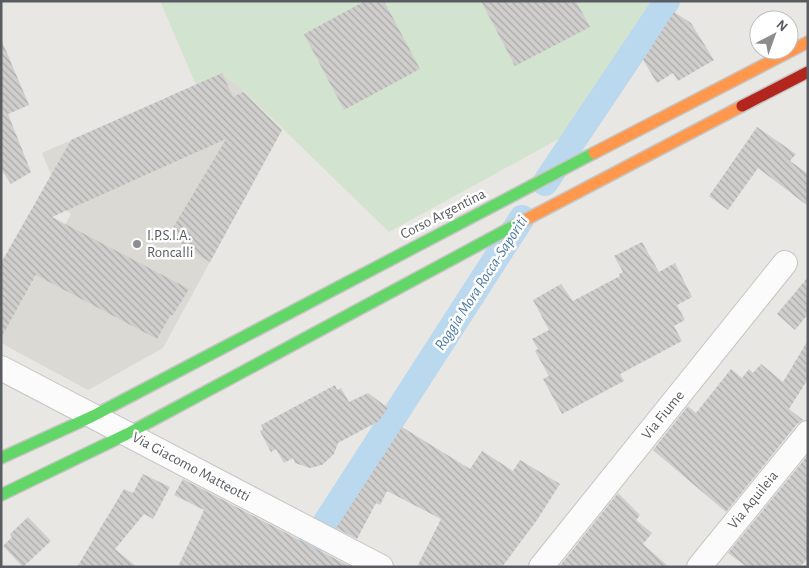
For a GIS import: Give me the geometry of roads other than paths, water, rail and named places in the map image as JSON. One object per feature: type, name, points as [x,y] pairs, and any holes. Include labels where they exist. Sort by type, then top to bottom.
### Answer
[{"type":"main road","name":"Corso Argentina","points":[[1,458],[93,416],[808,42]]},
{"type":"main road","points":[[1,495],[127,434],[562,200],[808,72]]},
{"type":"street","name":"Via Fiume","points":[[541,567],[785,263]]},
{"type":"street","name":"Via Giacomo Matteotti","points":[[1,368],[381,567]]},
{"type":"street","name":"Via Aquileia","points":[[699,567],[808,433]]},
{"type":"waterway","name":"Roggia Mora Rocca-Saporiti","points":[[545,183],[667,1]]},
{"type":"waterway","name":"Roggia Mora Rocca-Saporiti","points":[[297,567],[522,218]]},
{"type":"place","name":"I.P.S.I.A. Roncalli","points":[[137,244]]}]
